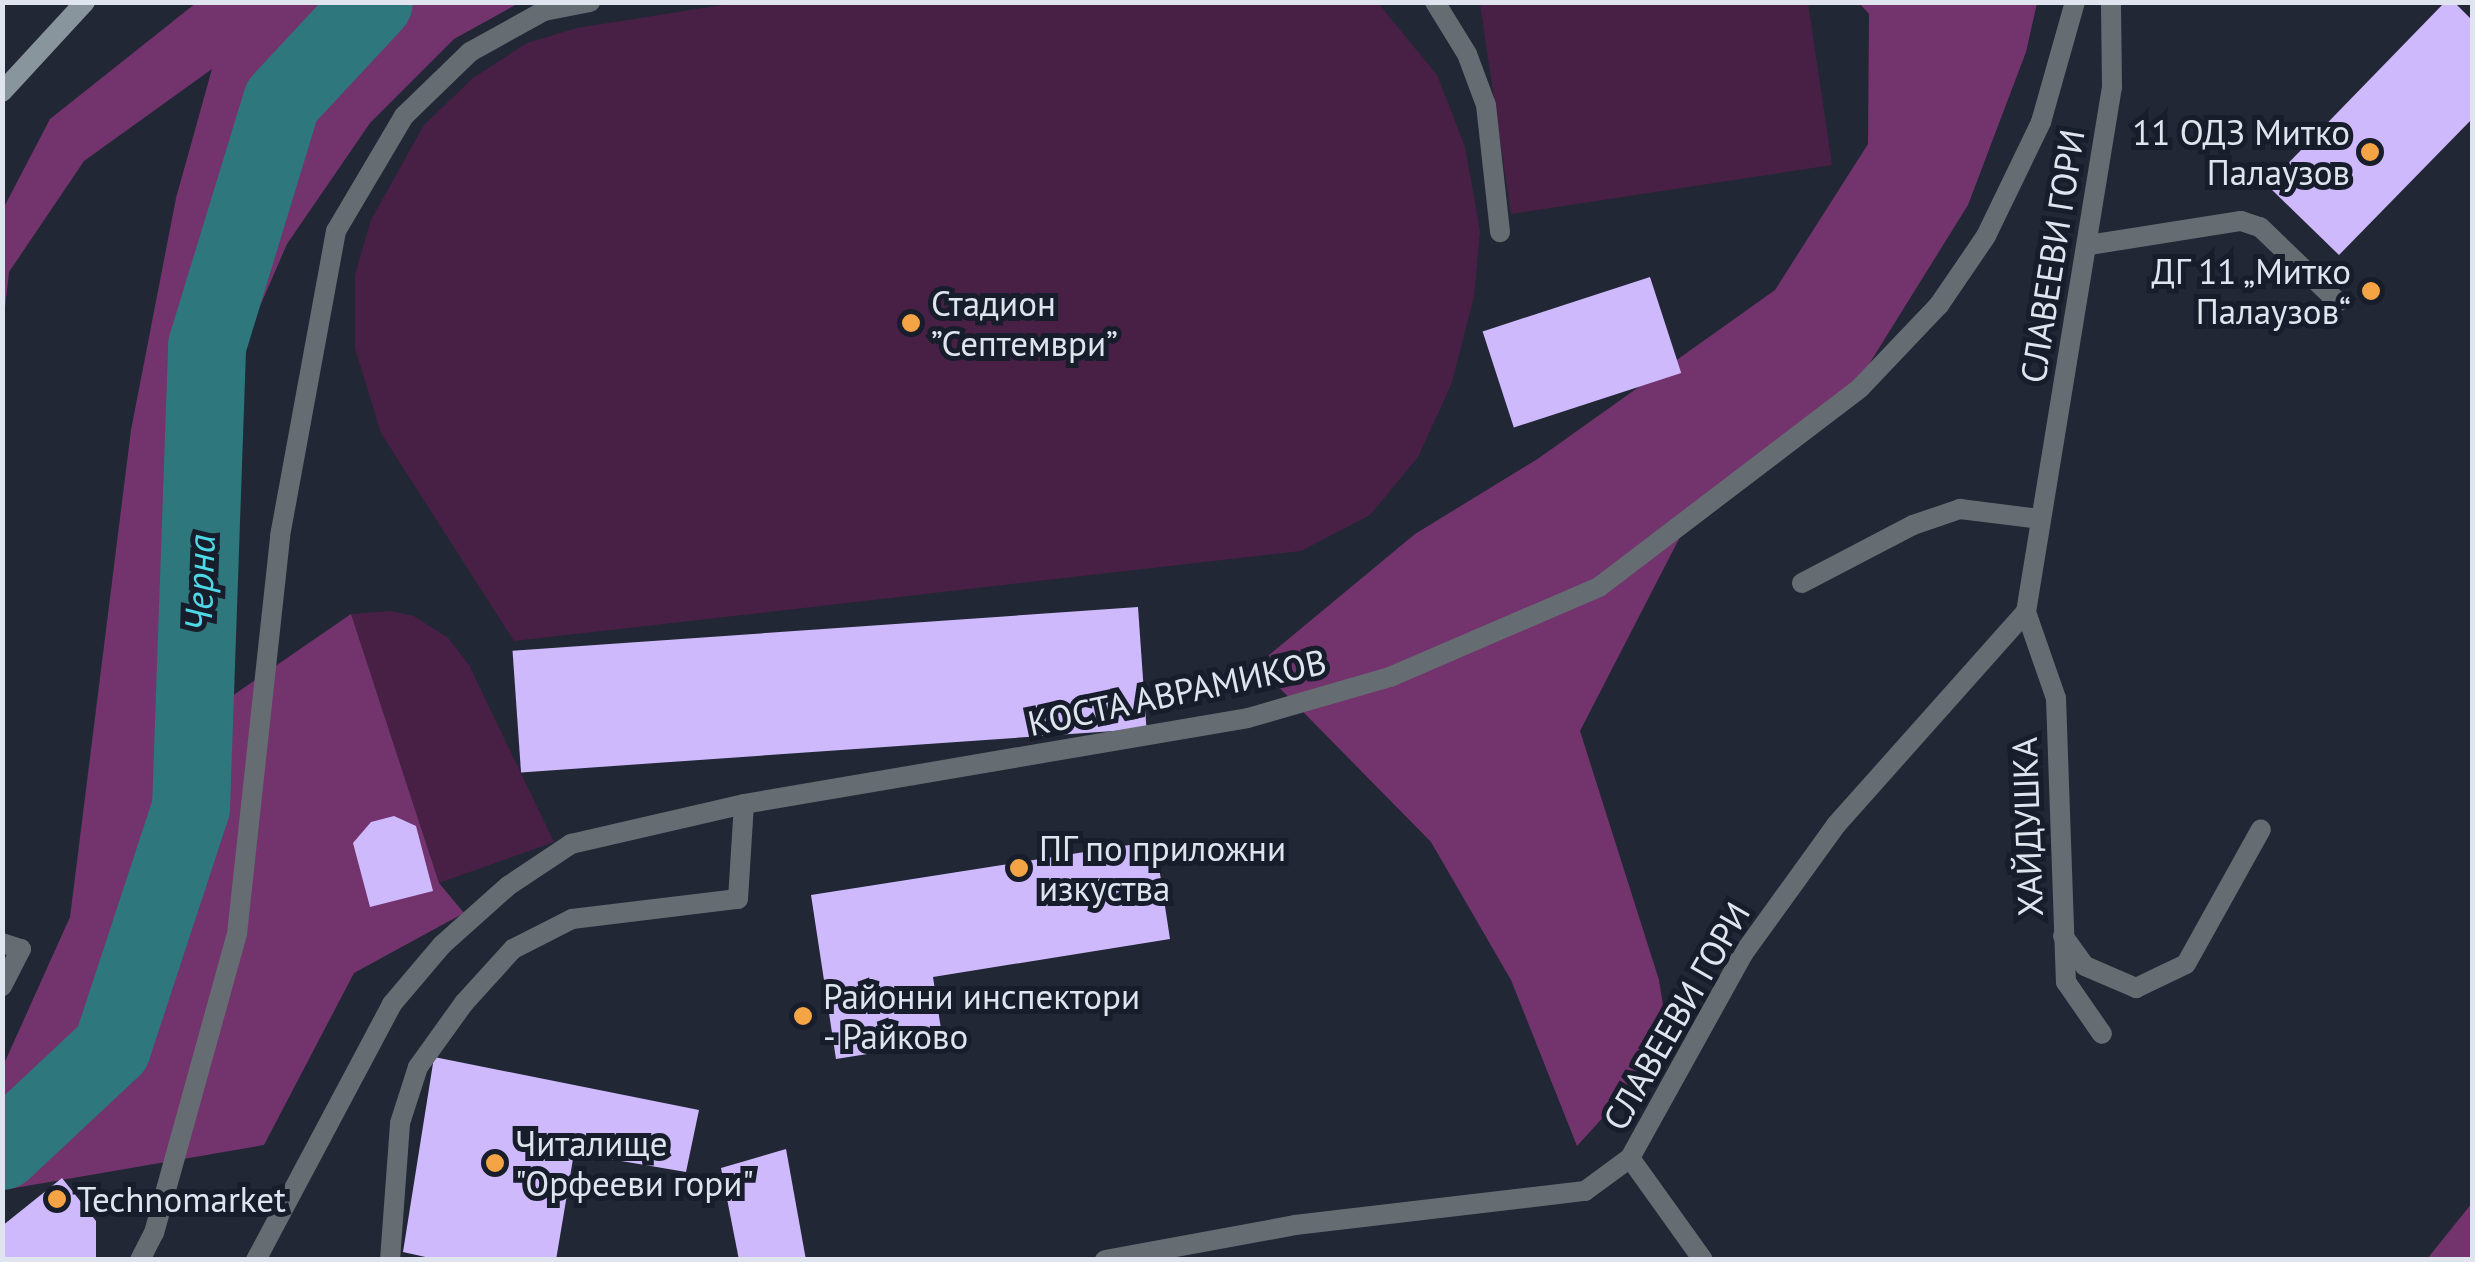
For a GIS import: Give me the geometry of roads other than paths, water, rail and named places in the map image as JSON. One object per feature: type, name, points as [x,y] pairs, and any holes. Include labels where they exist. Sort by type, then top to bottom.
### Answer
[{"type":"main road","points":[[2,92],[85,2]]},
{"type":"street","points":[[140,1260],[154,1232],[236,934],[280,536],[336,230],[404,116],[470,52],[544,11],[590,2]]},
{"type":"street","points":[[1435,2],[1467,54],[1486,105],[1500,232]]},
{"type":"street","name":"КОСТА АВРАМИКОВ","points":[[256,1260],[392,1004],[442,945],[508,886],[571,844],[744,804],[1248,718],[1390,678],[1600,587],[1860,388],[1939,305],[1986,236],[2041,122],[2075,2]]},
{"type":"street","name":"СЛАВЕЕВИ ГОРИ","points":[[1105,1260],[1295,1225],[1584,1191],[1630,1158],[1743,954],[1836,825],[2026,612],[2112,88],[2111,2]]},
{"type":"street","points":[[2089,245],[2241,222],[2260,227],[2338,302]]},
{"type":"street","points":[[1802,583],[1913,525],[1960,509],[2040,519]]},
{"type":"street","name":"ХАЙДУШКА","points":[[2026,612],[2056,698],[2066,982],[2102,1034]]},
{"type":"street","points":[[390,1260],[400,1123],[418,1067],[464,1003],[513,949],[572,919],[738,899],[744,886],[744,804]]},
{"type":"street","points":[[2063,936],[2085,966],[2136,988],[2186,964],[2261,829]]},
{"type":"street","points":[[2,943],[21,949],[2,986]]},
{"type":"street","points":[[1630,1158],[1703,1260]]},
{"type":"waterway","name":"Черна","points":[[2,1151],[112,1048],[191,808],[207,346],[282,101],[374,2]]},
{"type":"place","name":"11 ОДЗ Митко Палаузов","points":[[2370,152]]},
{"type":"place","name":"ДГ 11 „Митко Палаузов“","points":[[2371,291]]},
{"type":"place","name":"Стадион ”Септември”","points":[[911,323]]},
{"type":"place","name":"ПГ по приложни изкуства","points":[[1019,868]]},
{"type":"place","name":"Районни инспектори - Райково","points":[[803,1016]]},
{"type":"place","name":"Читалище \"Орфееви гори\"","points":[[495,1163]]},
{"type":"place","name":"Technomarket","points":[[57,1199]]}]
